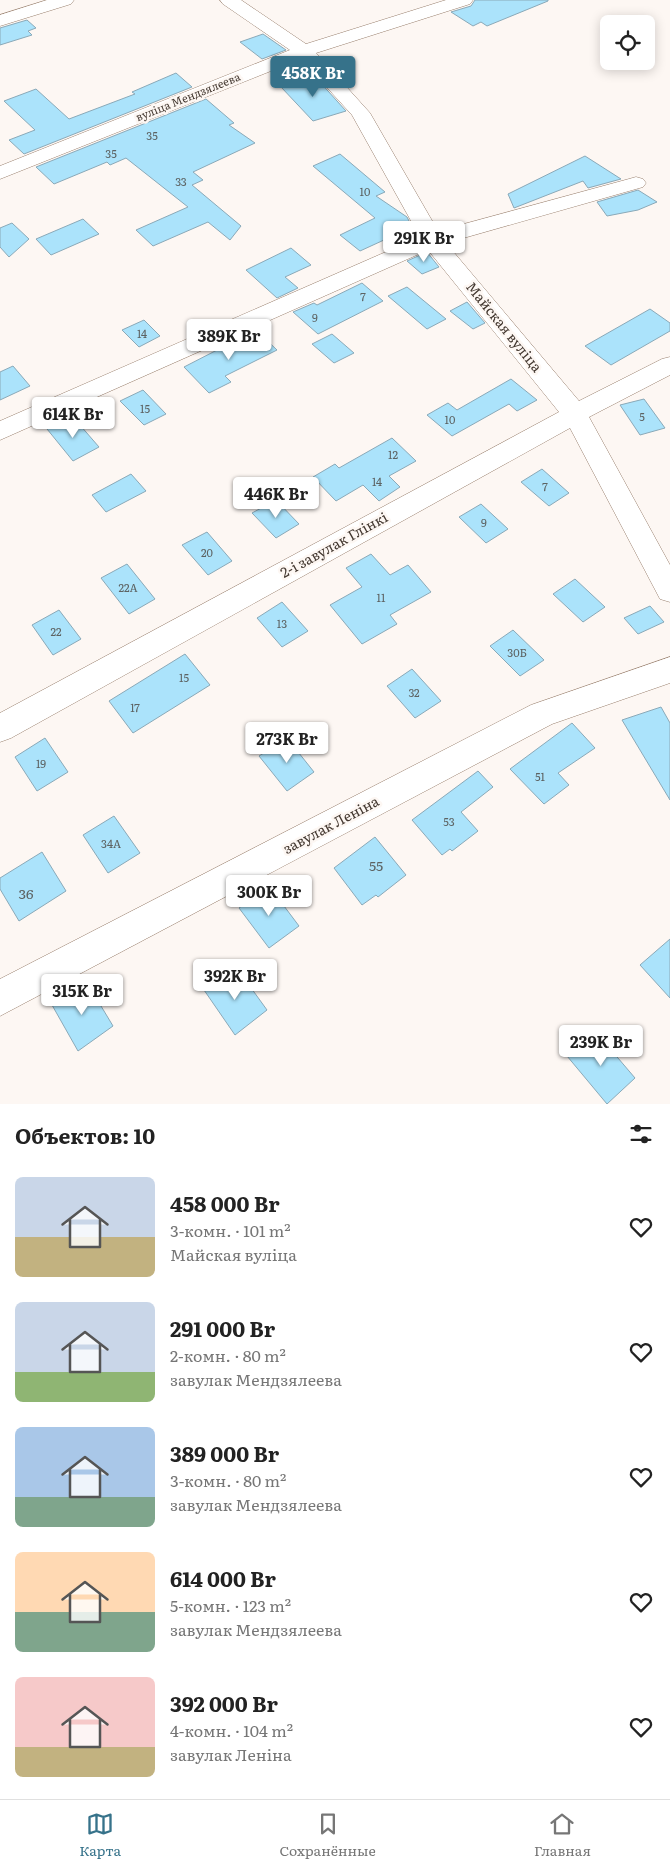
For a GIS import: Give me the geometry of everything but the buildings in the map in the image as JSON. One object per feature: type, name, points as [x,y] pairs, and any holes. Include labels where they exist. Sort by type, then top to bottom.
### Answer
[{"type":"street","points":[[0,21],[65,0]]},
{"type":"street","name":"Майская вуліца","points":[[229,0],[304,51],[360,113],[432,240],[575,414],[670,591]]},
{"type":"street","name":"вуліца Мендзялеева","points":[[0,173],[304,51],[464,0]]},
{"type":"street","points":[[0,431],[432,240],[636,184]]},
{"type":"street","name":"2-і завулак Глінкі","points":[[0,728],[575,414],[670,365]]},
{"type":"street","name":"завулак Леніна","points":[[0,998],[542,714],[670,670]]}]
